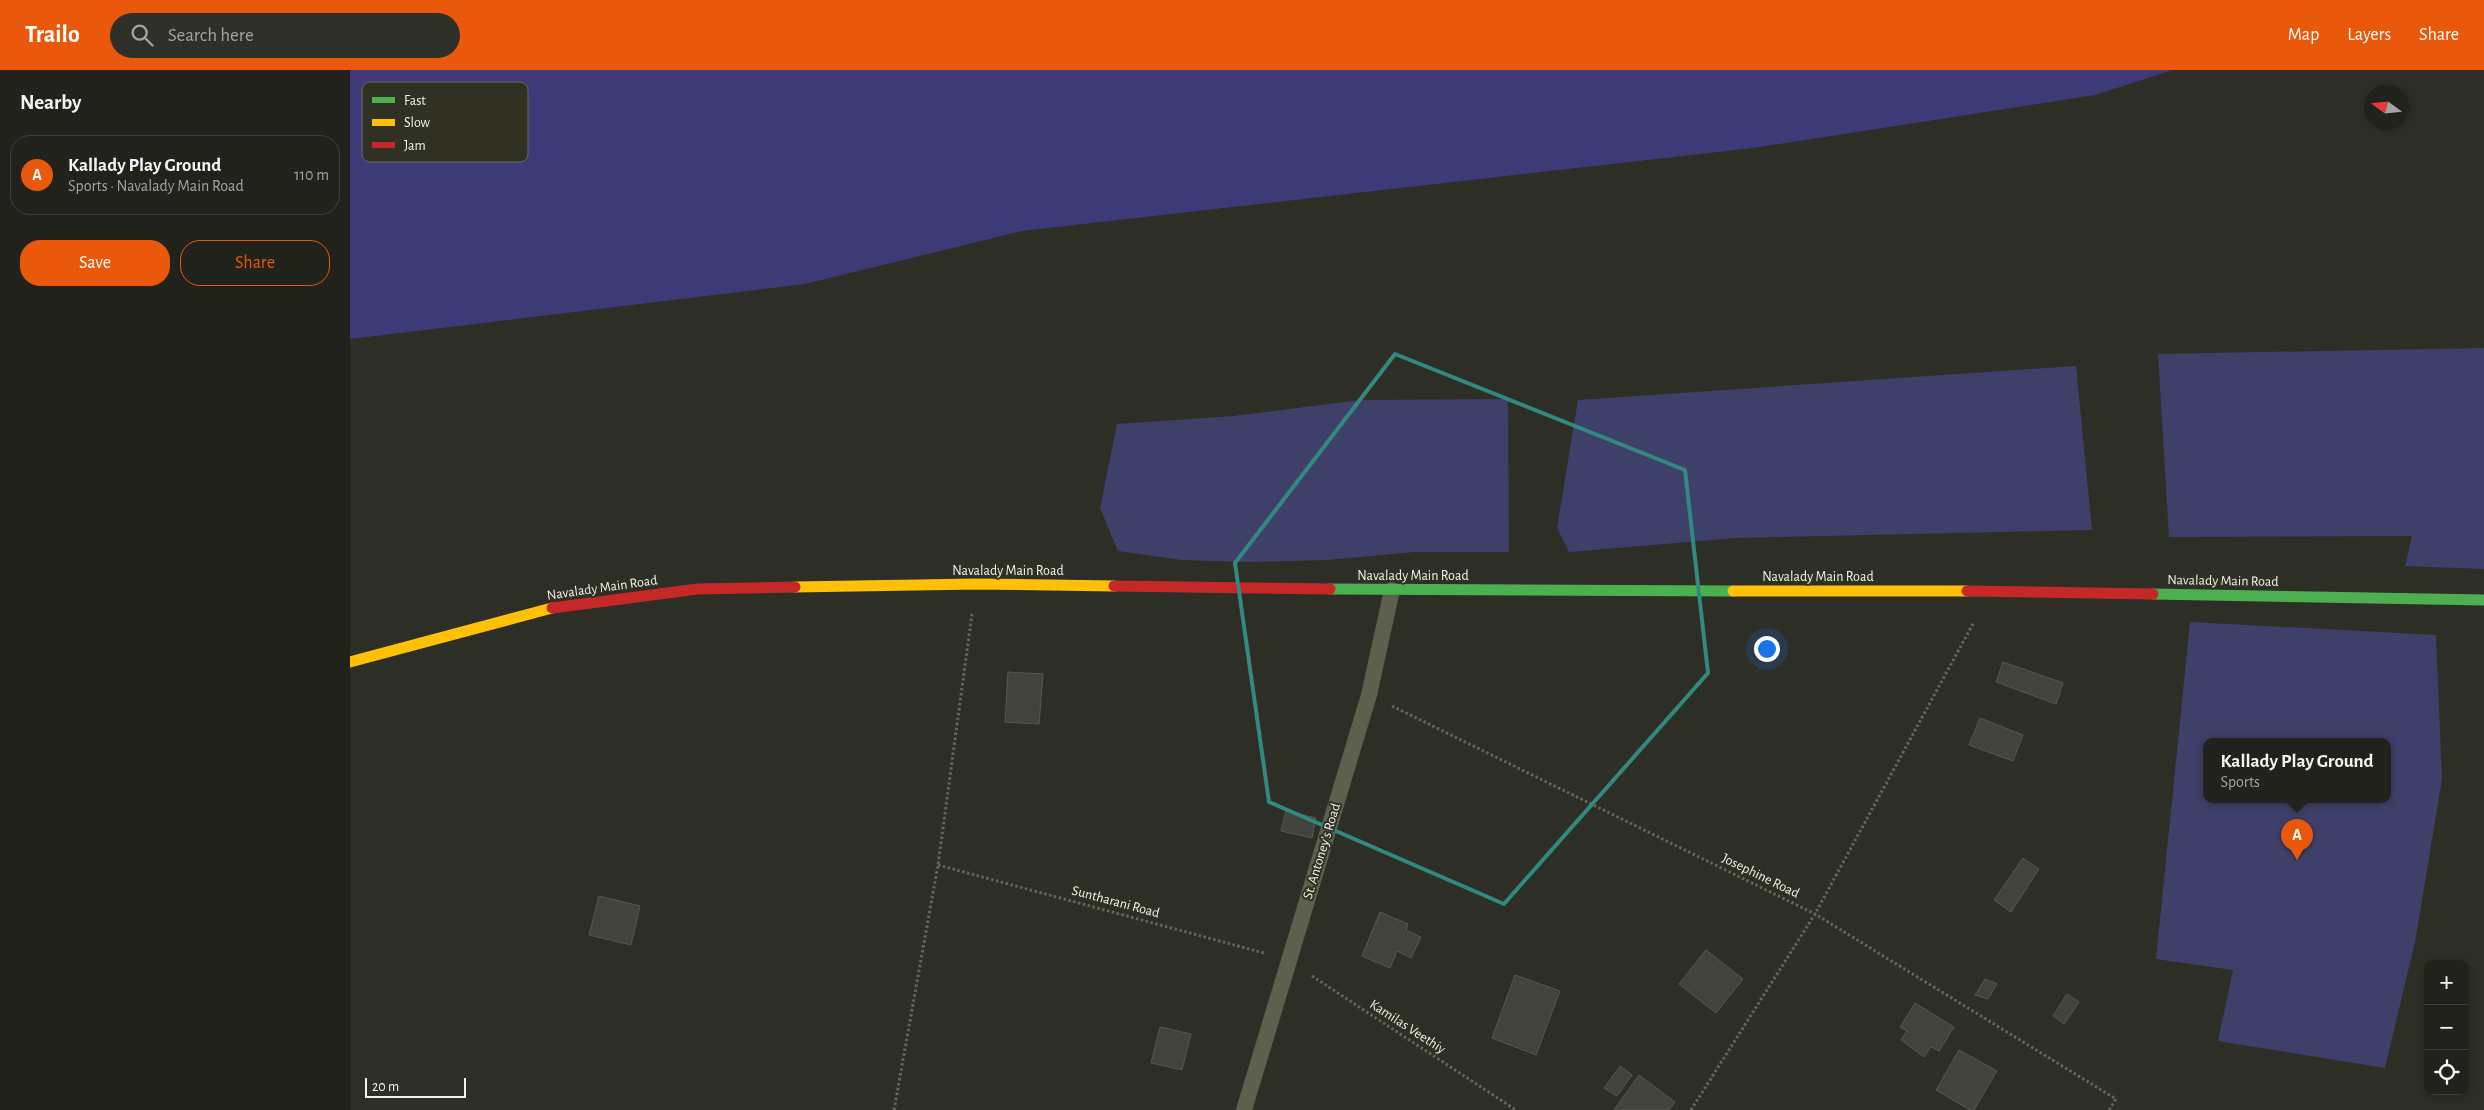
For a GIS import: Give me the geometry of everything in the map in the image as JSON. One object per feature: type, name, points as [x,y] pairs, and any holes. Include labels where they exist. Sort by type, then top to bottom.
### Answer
[{"type":"street","name":"Navalady Main Road","points":[[350,662],[561,606],[698,589],[976,584],[1392,590],[1991,591],[2484,600]]},
{"type":"lane","name":"St. Antoney's Road","points":[[1244,1110],[1370,694],[1392,590]]},
{"type":"path","points":[[894,1110],[938,865],[976,584]]},
{"type":"path","points":[[1691,1110],[1814,914],[1991,591]]},
{"type":"path","name":"Josephine Road","points":[[1370,694],[1814,914],[2116,1099],[2109,1110]]},
{"type":"path","name":"Suntharani Road","points":[[938,865],[1288,960]]},
{"type":"path","name":"Kamilas Veethiy","points":[[1288,960],[1516,1110]]},
{"type":"highlighted area","points":[[1395,354],[1685,470],[1708,673],[1504,904],[1269,802],[1235,563]]},
{"type":"shaded area","points":[[350,70],[2173,70],[2095,95],[1753,148],[1022,231],[805,284],[350,339]]},
{"type":"shaded area","points":[[2484,348],[2484,569],[2405,566],[2412,536],[2169,537],[2158,354]]},
{"type":"shaded area","points":[[2076,366],[2092,530],[1736,538],[1569,552],[1557,528],[1578,400]]},
{"type":"shaded area","points":[[1508,399],[1509,552],[1414,552],[1327,560],[1248,562],[1181,560],[1118,551],[1100,508],[1117,424],[1234,416],[1360,400]]},
{"type":"shaded area","points":[[2190,622],[2436,635],[2442,779],[2415,942],[2385,1068],[2218,1041],[2233,970],[2156,959]]},
{"type":"building","points":[[2003,662],[2063,683],[2056,704],[1996,682]]},
{"type":"building","points":[[1008,672],[1043,674],[1039,724],[1005,722]]},
{"type":"building","points":[[1980,718],[2023,735],[2013,761],[1969,745]]},
{"type":"building","points":[[1286,811],[1316,818],[1312,838],[1281,831]]},
{"type":"building","points":[[2023,858],[2039,869],[2011,912],[1994,900]]},
{"type":"building","points":[[599,896],[640,906],[631,945],[589,935]]},
{"type":"building","points":[[1380,912],[1408,924],[1406,930],[1421,937],[1411,958],[1397,951],[1390,968],[1362,956]]},
{"type":"building","points":[[1706,950],[1743,979],[1716,1013],[1679,984]]},
{"type":"building","points":[[1515,975],[1560,991],[1536,1055],[1492,1038]]},
{"type":"building","points":[[1985,979],[1997,984],[1988,999],[1975,995]]},
{"type":"building","points":[[2067,994],[2079,1002],[2064,1024],[2053,1016]]},
{"type":"building","points":[[1915,1003],[1954,1027],[1939,1051],[1931,1047],[1924,1057],[1901,1040],[1907,1031],[1900,1027]]},
{"type":"building","points":[[1160,1027],[1191,1034],[1182,1070],[1151,1063]]},
{"type":"building","points":[[1959,1050],[1997,1071],[1974,1110],[1970,1110],[1936,1090]]},
{"type":"building","points":[[1620,1066],[1632,1075],[1617,1096],[1604,1088]]},
{"type":"building","points":[[1639,1075],[1675,1102],[1669,1110],[1614,1110]]},
{"type":"traffic: fast","points":[[1330,589],[1733,591]]},
{"type":"traffic: fast","points":[[2153,594],[2484,600]]},
{"type":"traffic: slow","points":[[795,587],[976,584],[1114,586]]},
{"type":"traffic: slow","points":[[1733,591],[1967,591]]},
{"type":"traffic: slow","points":[[350,662],[552,608]]},
{"type":"traffic: jam","points":[[1114,586],[1330,589]]},
{"type":"traffic: jam","points":[[552,608],[698,589],[795,587]]},
{"type":"traffic: jam","points":[[1967,591],[2153,594]]},
{"type":"place","name":"Kallady Play Ground","points":[[2297,860]]}]
